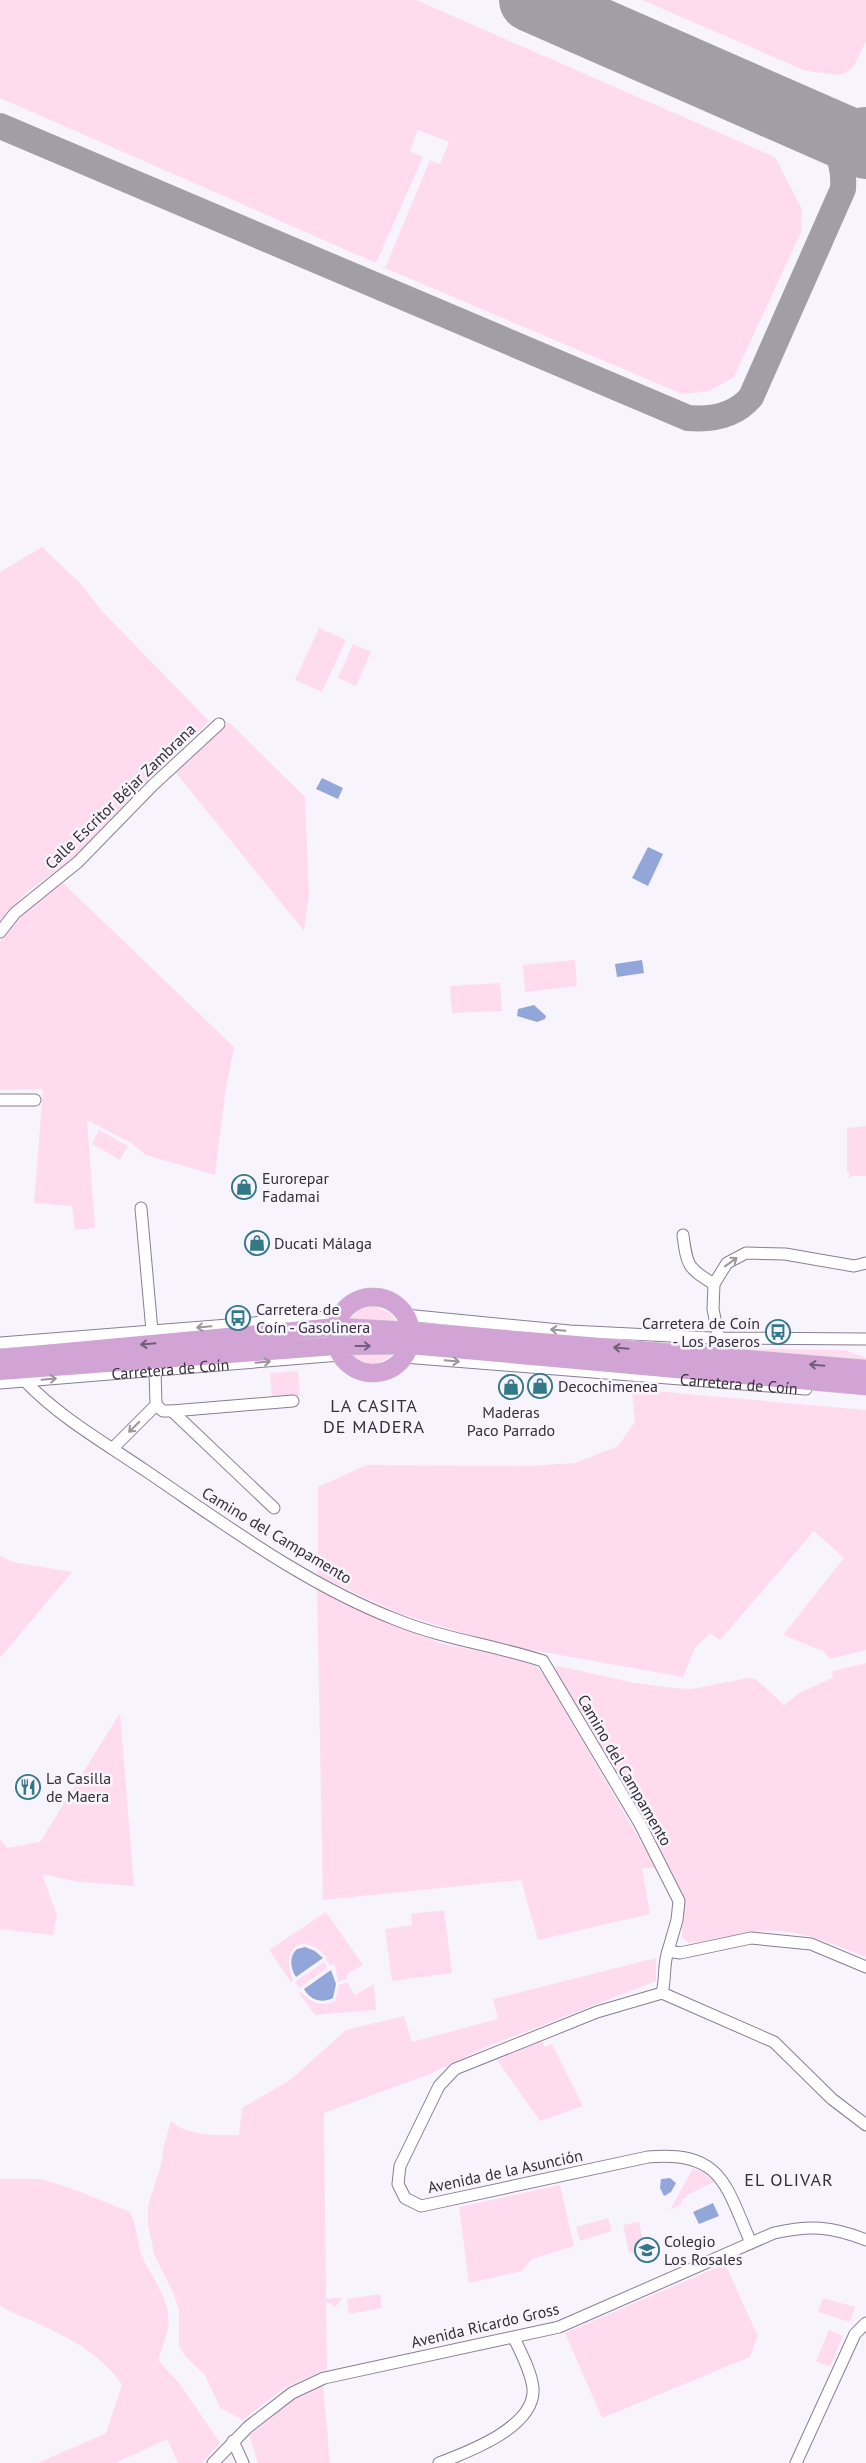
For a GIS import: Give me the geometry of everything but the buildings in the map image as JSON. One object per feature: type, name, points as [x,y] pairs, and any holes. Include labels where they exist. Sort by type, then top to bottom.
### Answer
[{"type":"main road","points":[[368,1298],[383,1299],[395,1305],[407,1337],[390,1369],[372,1373],[354,1368],[338,1350],[338,1321],[355,1302],[368,1298]]},
{"type":"main road","name":"Carretera de Coín","points":[[0,1358],[338,1321],[407,1337]]},
{"type":"main road","points":[[407,1337],[866,1386]]},
{"type":"main road","points":[[0,1371],[338,1350],[407,1337],[866,1369]]},
{"type":"street","name":"Calle Escritor Béjar Zambrana","points":[[0,932],[15,913],[78,862],[153,785],[219,724]]},
{"type":"street","points":[[0,1100],[35,1100]]},
{"type":"street","points":[[141,1208],[152,1331]]},
{"type":"street","points":[[683,1235],[686,1260],[696,1274],[714,1284]]},
{"type":"street","points":[[719,1339],[713,1310],[714,1284],[726,1263],[746,1253],[785,1254],[854,1266],[866,1263]]},
{"type":"street","points":[[0,1343],[152,1331],[338,1321]]},
{"type":"street","points":[[407,1337],[570,1331],[719,1339],[866,1339]]},
{"type":"street","name":"Carretera de Coín","points":[[407,1337],[866,1393]]},
{"type":"street","points":[[851,1339],[866,1347]]},
{"type":"street","name":"Carretera de Coín","points":[[0,1383],[155,1370],[338,1350]]},
{"type":"street","points":[[155,1370],[156,1405],[163,1412],[293,1402]]},
{"type":"street","name":"Camino del Campamento","points":[[25,1381],[39,1396],[113,1448],[250,1541],[321,1584],[396,1620],[447,1638],[516,1652],[543,1661],[640,1824],[678,1901],[677,1920],[664,1964],[665,1984],[662,1993]]},
{"type":"street","points":[[113,1448],[156,1405]]},
{"type":"street","points":[[172,1411],[274,1508]]},
{"type":"street","points":[[668,1951],[680,1953],[751,1938],[811,1944],[866,1967]]},
{"type":"street","points":[[662,1993],[774,2042],[832,2098],[866,2125]]},
{"type":"street","name":"Avenida de la Asunción","points":[[662,1993],[597,2012],[455,2069],[439,2086],[400,2166],[398,2184],[405,2198],[421,2206],[648,2157],[668,2155],[690,2158],[708,2166],[726,2186],[751,2243]]},
{"type":"street","name":"Avenida Ricardo Gross","points":[[214,2463],[232,2441],[292,2393],[324,2378],[559,2328],[774,2233],[803,2226],[844,2231],[866,2240]]},
{"type":"street","points":[[796,2463],[855,2334],[866,2323]]},
{"type":"street","points":[[439,2463],[492,2438],[517,2423],[530,2406],[533,2390],[530,2377],[514,2338]]},
{"type":"street","points":[[232,2441],[243,2463]]},
{"type":"shaded area","points":[[0,0],[416,0],[775,157],[802,209],[801,232],[734,377],[709,391],[682,394],[385,268],[430,160],[440,164],[449,142],[418,130],[410,151],[423,157],[376,263],[0,98]]},
{"type":"shaded area","points":[[642,0],[866,0],[866,41],[854,66],[847,72],[839,75],[806,71]]},
{"type":"shaded area","points":[[42,547],[81,584],[101,610],[209,721],[135,793],[84,847],[62,867],[28,891],[0,921],[0,572]]},
{"type":"shaded area","points":[[319,628],[346,640],[322,692],[295,680]]},
{"type":"shaded area","points":[[353,644],[371,652],[356,686],[338,678]]},
{"type":"shaded area","points":[[229,722],[305,797],[309,896],[304,931],[176,773]]},
{"type":"shaded area","points":[[63,883],[234,1047],[225,1094],[215,1175],[146,1155],[131,1143],[87,1120],[95,1228],[75,1230],[72,1206],[34,1203],[43,1089],[0,1090],[0,942],[18,917],[41,897]]},
{"type":"shaded area","points":[[575,960],[577,986],[525,992],[523,965]]},
{"type":"shaded area","points":[[500,983],[502,1011],[452,1013],[450,986]]},
{"type":"shaded area","points":[[866,1126],[866,1176],[853,1176],[849,1179],[849,1172],[847,1172],[847,1128]]},
{"type":"shaded area","points":[[99,1130],[128,1146],[120,1160],[92,1144]]},
{"type":"shaded area","points":[[373,1306],[390,1313],[398,1323],[347,1322],[360,1309]]},
{"type":"shaded area","points":[[704,1348],[845,1350],[866,1358],[866,1362]]},
{"type":"shaded area","points":[[396,1350],[386,1359],[374,1363],[362,1362],[350,1354]]},
{"type":"shaded area","points":[[298,1371],[300,1396],[272,1398],[270,1373]]},
{"type":"shaded area","points":[[632,1389],[866,1410],[866,1650],[830,1659],[823,1651],[783,1635],[844,1558],[814,1531],[720,1640],[710,1633],[695,1648],[683,1677],[498,1644],[398,1613],[318,1576],[318,1487],[367,1465],[529,1466],[575,1463],[618,1446],[635,1422]]},
{"type":"shaded area","points":[[0,1556],[13,1562],[72,1572],[0,1658]]},
{"type":"shaded area","points":[[317,1588],[394,1625],[440,1643],[524,1660],[536,1666],[544,1675],[656,1868],[642,1868],[650,1914],[538,1940],[521,1880],[323,1900]]},
{"type":"shaded area","points":[[866,1663],[866,1957],[816,1938],[789,1932],[762,1931],[689,1943],[682,1938],[683,1897],[663,1856],[554,1671],[557,1666],[635,1683],[674,1688],[692,1689],[748,1678],[756,1679],[784,1705],[799,1693],[832,1678],[833,1671]]},
{"type":"shaded area","points":[[120,1713],[134,1886],[79,1882],[42,1874],[57,1915],[53,1935],[0,1929],[0,1839],[7,1848],[40,1842]]},
{"type":"shaded area","points":[[444,1910],[452,1973],[392,1981],[385,1929],[412,1925],[411,1914]]},
{"type":"shaded area","points":[[326,1912],[363,1965],[347,1974],[347,1979],[338,1982],[335,1966],[333,1964],[331,1966],[326,1960],[327,1956],[309,1945],[302,1944],[296,1947],[289,1960],[293,1980],[291,1982],[269,1950]]},
{"type":"shaded area","points":[[656,1958],[656,1981],[484,2048],[430,2074],[324,2113],[326,2299],[341,2297],[341,2300],[335,2307],[326,2301],[327,2369],[284,2388],[243,2420],[220,2408],[205,2375],[185,2356],[179,2346],[179,2310],[154,2254],[148,2225],[148,2206],[161,2165],[164,2145],[171,2121],[186,2130],[203,2134],[239,2135],[242,2108],[290,2080],[346,2030],[404,2016],[412,2042],[498,2019],[493,1999]]},
{"type":"shaded area","points":[[324,1962],[327,1968],[299,1988],[295,1982]]},
{"type":"shaded area","points":[[347,1982],[355,1995],[374,1984],[376,2010],[315,2015],[299,1993],[301,1992],[317,2003],[326,2004],[335,2001],[339,1985]]},
{"type":"shaded area","points":[[542,2041],[544,2047],[552,2044],[583,2106],[540,2121],[497,2060]]},
{"type":"shaded area","points":[[693,2168],[704,2173],[714,2182],[687,2195],[687,2197],[681,2200],[682,2204],[670,2210]]},
{"type":"shaded area","points":[[0,2179],[41,2179],[73,2189],[130,2212],[142,2256],[161,2292],[168,2311],[168,2328],[158,2360],[180,2384],[220,2443],[202,2463],[178,2463],[167,2439],[116,2463],[38,2463],[106,2433],[122,2385],[107,2367],[78,2344],[0,2305]]},
{"type":"shaded area","points":[[560,2185],[574,2246],[532,2259],[522,2271],[469,2283],[459,2207]]},
{"type":"shaded area","points":[[608,2218],[612,2231],[580,2241],[576,2227]]},
{"type":"shaded area","points":[[639,2222],[645,2250],[629,2253],[623,2225]]},
{"type":"shaded area","points":[[725,2264],[758,2336],[750,2357],[602,2418],[565,2333]]},
{"type":"shaded area","points":[[380,2294],[382,2308],[349,2314],[347,2299]]},
{"type":"shaded area","points":[[823,2298],[855,2307],[850,2322],[818,2312]]},
{"type":"shaded area","points":[[829,2330],[843,2336],[830,2367],[816,2361]]},
{"type":"shaded area","points":[[323,2385],[330,2463],[258,2463],[249,2435],[294,2399]]},
{"type":"water","points":[[322,778],[343,788],[338,799],[316,789]]},
{"type":"water","points":[[648,847],[663,854],[648,886],[632,878]]},
{"type":"water","points":[[642,960],[644,973],[617,977],[615,964]]},
{"type":"water","points":[[534,1005],[546,1016],[545,1019],[537,1022],[517,1016],[518,1009]]},
{"type":"water","points":[[305,1947],[315,1951],[323,1958],[296,1977],[292,1970],[293,1955],[297,1949]]},
{"type":"water","points":[[331,1970],[336,1984],[333,1998],[321,2001],[310,1996],[304,1989]]},
{"type":"water","points":[[670,2178],[676,2183],[671,2192],[664,2196],[660,2188],[661,2179]]},
{"type":"water","points":[[713,2203],[719,2216],[699,2224],[693,2212]]},
{"type":"taxiway","points":[[820,126],[866,120]]},
{"type":"taxiway","points":[[0,126],[688,418],[706,418],[730,413],[738,409],[751,397],[843,189],[841,162],[820,126]]},
{"type":"runway","points":[[531,0],[866,147]]},
{"type":"place","name":"Eurorepar Fadamai","points":[[244,1187]]},
{"type":"place","name":"Ducati Málaga","points":[[257,1243]]},
{"type":"place","name":"Carretera de Coín - Gasolinera","points":[[238,1318]]},
{"type":"place","name":"Carretera de Coín - Los Paseros","points":[[778,1332]]},
{"type":"place","name":"Decochimenea","points":[[540,1386]]},
{"type":"place","name":"Maderas Paco Parrado","points":[[511,1387]]},
{"type":"place","name":"La Casilla de Maera","points":[[28,1787]]},
{"type":"place","name":"Colegio Los Rosales","points":[[647,2250]]},
{"type":"district","name":"LA CASITA DE MADERA","points":[[374,1416]]},
{"type":"district","name":"EL OLIVAR","points":[[789,2180]]}]
